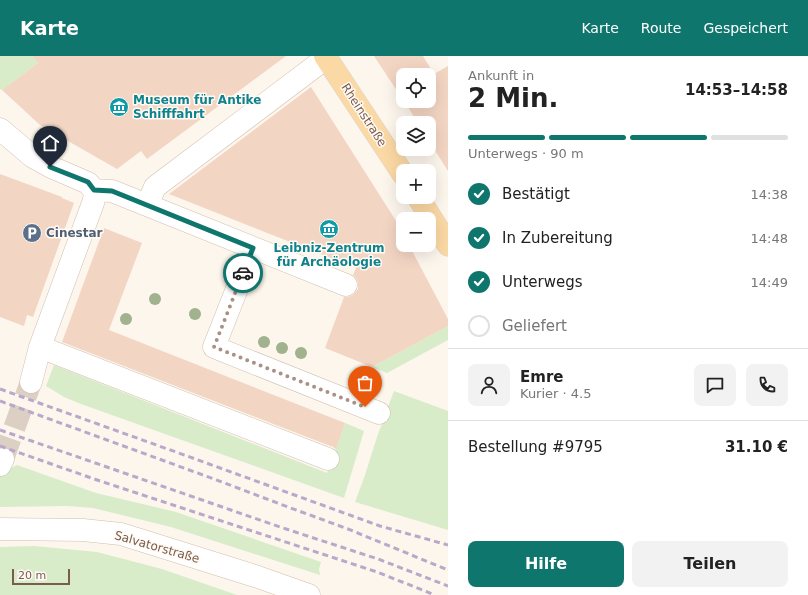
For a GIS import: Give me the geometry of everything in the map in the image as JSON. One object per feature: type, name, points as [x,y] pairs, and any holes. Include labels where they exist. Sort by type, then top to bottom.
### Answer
[{"type":"main road","name":"Rheinstraße","points":[[326,57],[396,164]]},
{"type":"main road","points":[[422,204],[448,245]]},
{"type":"street","points":[[147,205],[155,187],[326,57]]},
{"type":"street","points":[[0,129],[33,157],[50,167],[88,182],[94,190],[95,195],[40,347],[31,382]]},
{"type":"street","points":[[94,190],[112,191],[346,285]]},
{"type":"street","points":[[253,248],[214,347],[379,413]]},
{"type":"street","points":[[40,347],[328,459]]},
{"type":"street","name":"Salvatorstraße","points":[[0,529],[83,530],[121,534],[258,577],[308,595]]},
{"type":"green space","points":[[0,56],[32,56],[38,63],[2,90],[0,89]]},
{"type":"green space","points":[[448,326],[448,340],[387,373],[372,367]]},
{"type":"green space","points":[[54,365],[327,473],[345,423],[364,431],[344,498],[64,397],[46,386]]},
{"type":"green space","points":[[394,391],[448,411],[448,530],[355,502]]},
{"type":"green space","points":[[17,465],[96,493],[176,512],[321,562],[319,569],[320,575],[171,527],[93,508],[67,506],[0,507],[0,475]]},
{"type":"green space","points":[[34,546],[97,552],[162,569],[237,595],[0,595],[0,547]]},
{"type":"building","name":"Museum für Antike Schifffahrt","points":[[32,56],[286,56],[147,159],[141,151],[117,169],[40,125],[2,90],[38,63]]},
{"type":"building","points":[[374,56],[423,56],[430,68],[396,68],[396,89]]},
{"type":"building","points":[[448,66],[448,171],[436,152],[436,116],[414,116],[408,108],[436,108],[436,73]]},
{"type":"building","name":"Leibniz-Zentrum für Archäologie","points":[[311,87],[396,221],[396,252],[413,252],[448,319],[448,326],[372,367],[325,348],[344,297],[353,295],[358,289],[358,283],[353,275],[356,268],[169,194]]},
{"type":"building","name":"Cinestar","points":[[0,174],[62,197],[74,203],[33,317],[27,315],[24,326],[0,317]]},
{"type":"building","points":[[104,228],[142,243],[109,330],[345,423],[336,449],[62,342]]},
{"type":"tunnel","points":[[3,459],[31,382]]},
{"type":"railway","points":[[0,389],[380,526],[448,545]]},
{"type":"railway","points":[[0,401],[348,529],[448,570]]},
{"type":"railway","points":[[0,430],[280,527],[378,559],[448,586]]},
{"type":"railway","points":[[0,446],[100,481],[377,572],[435,595]]},
{"type":"way so far","points":[[243,273],[214,347],[365,407]]},
{"type":"place","name":"Museum für Antike Schifffahrt","points":[[119,107]]},
{"type":"place","name":"Leibniz-Zentrum für Archäologie","points":[[329,229]]},
{"type":"place","name":"Cinestar","points":[[32,233]]},
{"type":"route","points":[[50,167],[88,182],[94,190],[112,191],[253,248],[243,273]]}]
